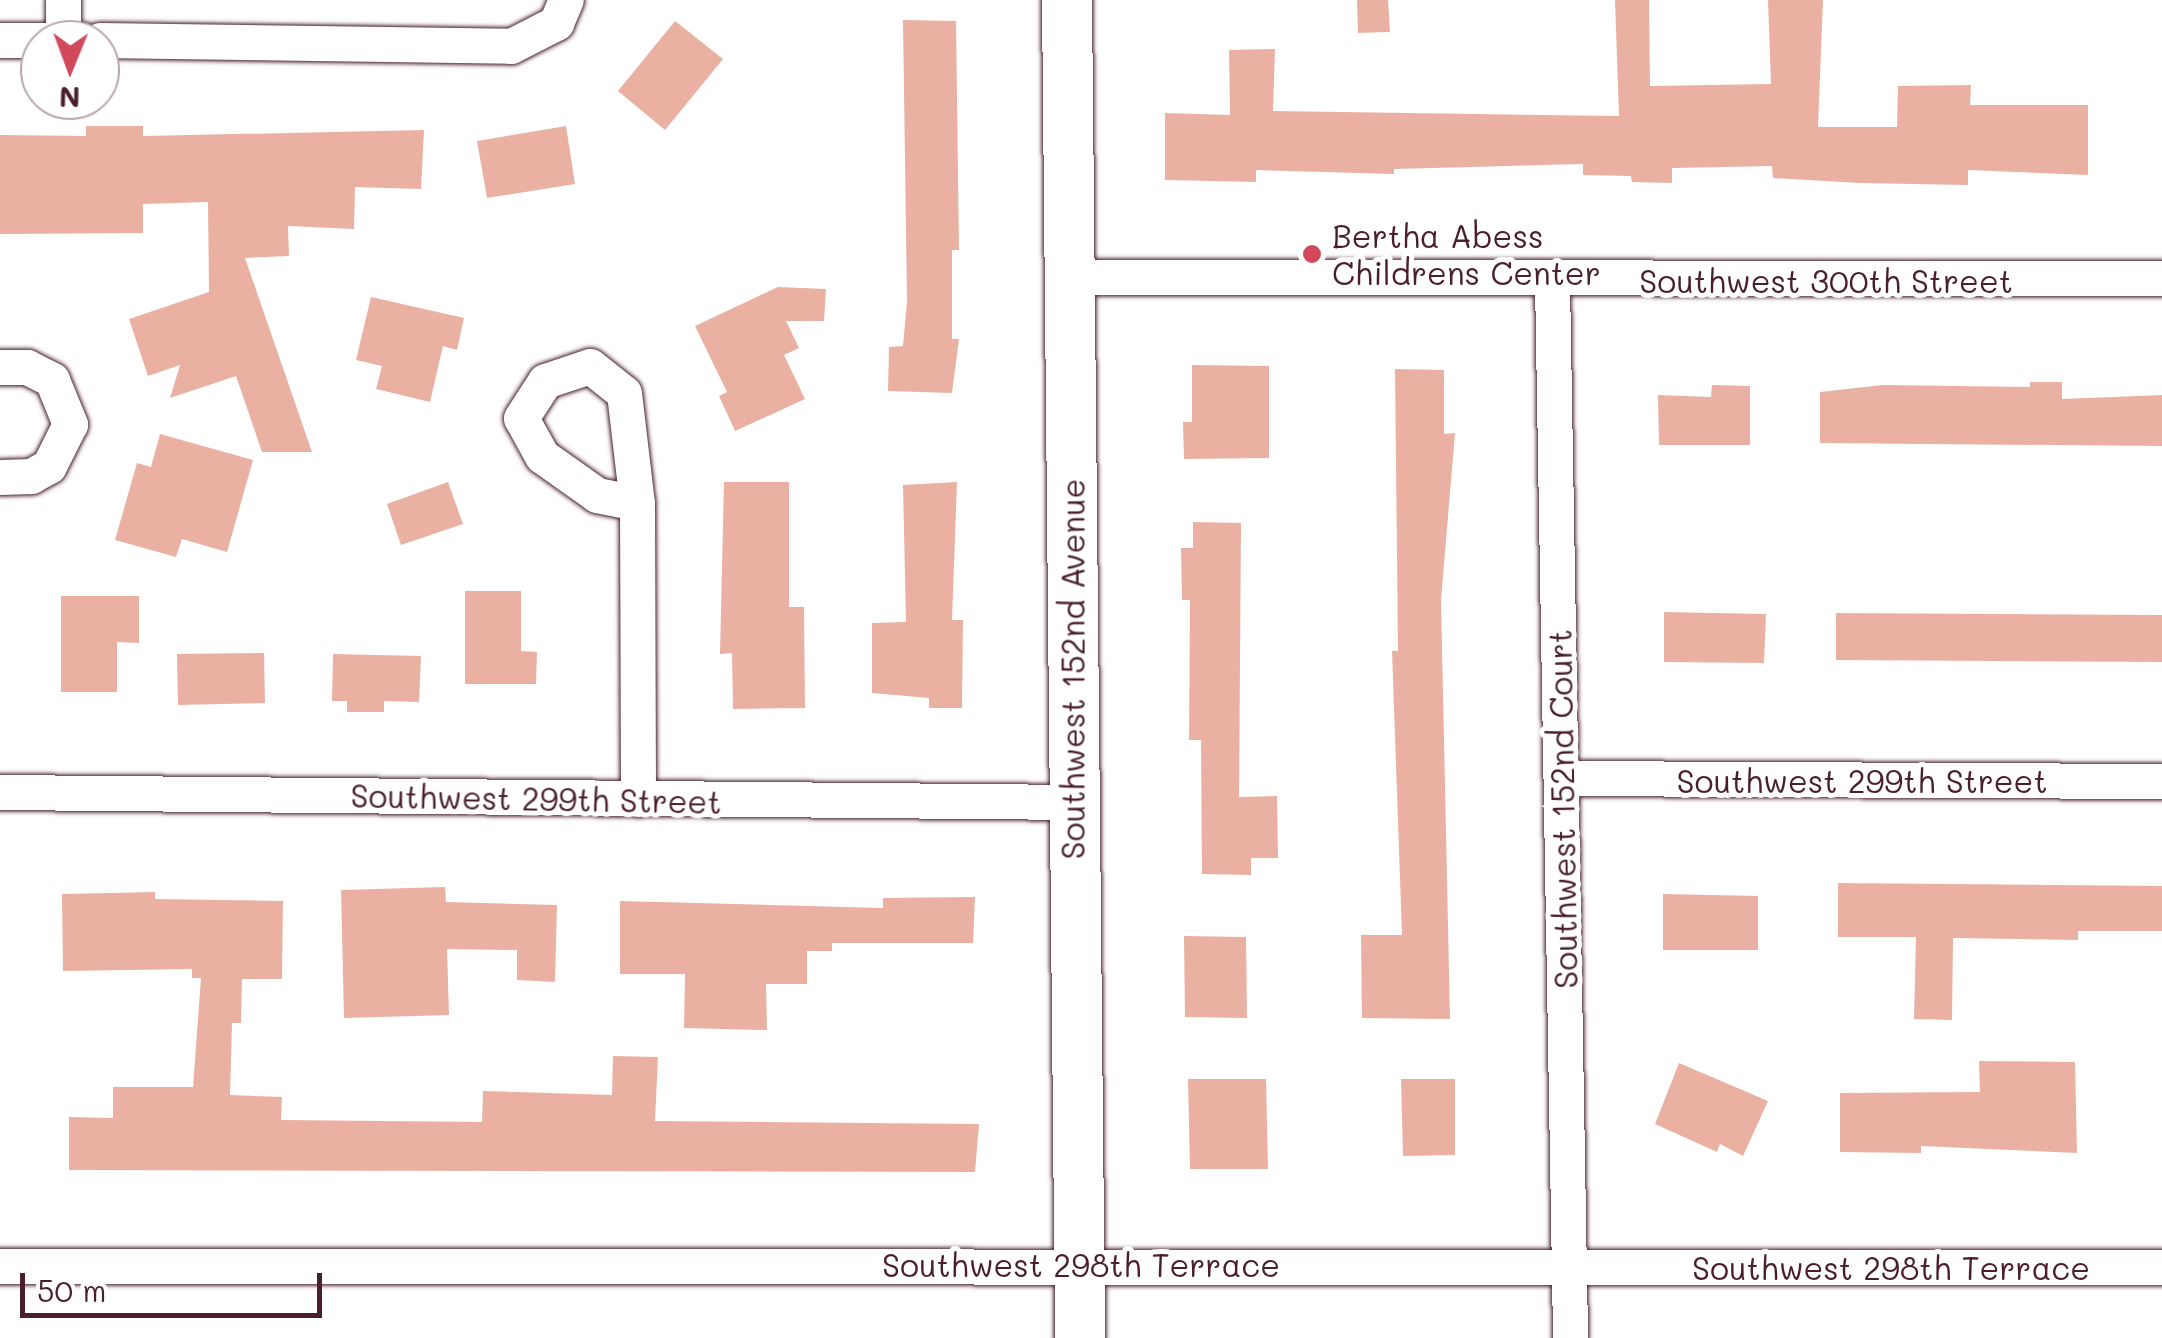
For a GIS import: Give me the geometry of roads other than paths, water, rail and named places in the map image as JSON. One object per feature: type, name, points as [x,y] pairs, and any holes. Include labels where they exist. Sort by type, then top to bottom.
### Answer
[{"type":"street","name":"Southwest 152nd Avenue","points":[[1067,0],[1080,1338]]},
{"type":"street","points":[[120,40],[510,46],[561,11]]},
{"type":"street","name":"Southwest 300th Street","points":[[1071,277],[1552,281],[2162,278]]},
{"type":"street","name":"Southwest 152nd Court","points":[[1552,281],[1570,1338]]},
{"type":"street","points":[[0,367],[26,367],[52,380],[70,424],[49,466],[31,476],[0,477]]},
{"type":"street","points":[[638,503],[638,800]]},
{"type":"street","name":"Southwest 299th Street","points":[[1563,778],[2162,782]]},
{"type":"street","name":"Southwest 299th Street","points":[[0,792],[1072,802]]},
{"type":"street","name":"Southwest 298th Terrace","points":[[0,1266],[2162,1267]]},
{"type":"place","name":"Bertha Abess Childrens Center","points":[[1312,254]]}]
